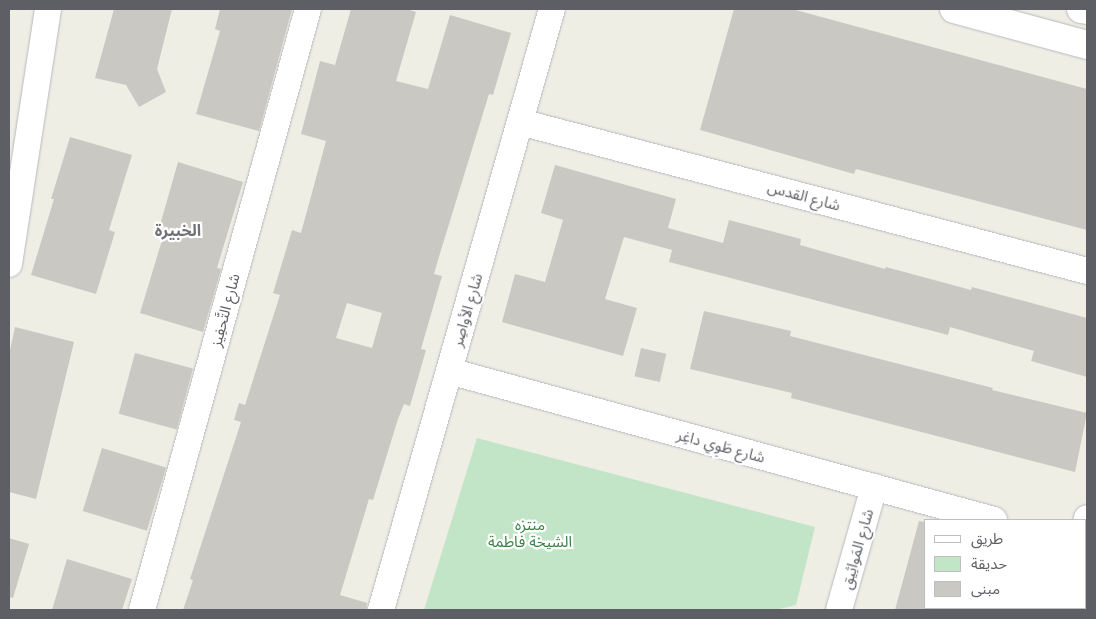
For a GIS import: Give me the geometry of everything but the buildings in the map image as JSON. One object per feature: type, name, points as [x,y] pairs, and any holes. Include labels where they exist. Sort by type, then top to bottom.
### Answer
[{"type":"street","points":[[9,264],[48,9]]},
{"type":"street","name":"شارع التَّحفِيز","points":[[142,610],[308,9]]},
{"type":"street","name":"شارع الأواصِر","points":[[381,610],[552,9]]},
{"type":"street","points":[[954,9],[1087,45]]},
{"type":"street","points":[[1082,9],[1087,10]]},
{"type":"street","name":"شارع القدس","points":[[520,122],[1087,271]]},
{"type":"street","name":"شارع طَوِي داغِر","points":[[449,371],[990,519]]},
{"type":"street","name":"شارع المَواثِيق","points":[[840,610],[874,487]]},
{"type":"green space","name":"منتزه الشيخة فاطمة","points":[[477,438],[815,527],[796,605],[775,610],[424,610]]},
{"type":"district","name":"الخبيرة","points":[[178,230]]}]
